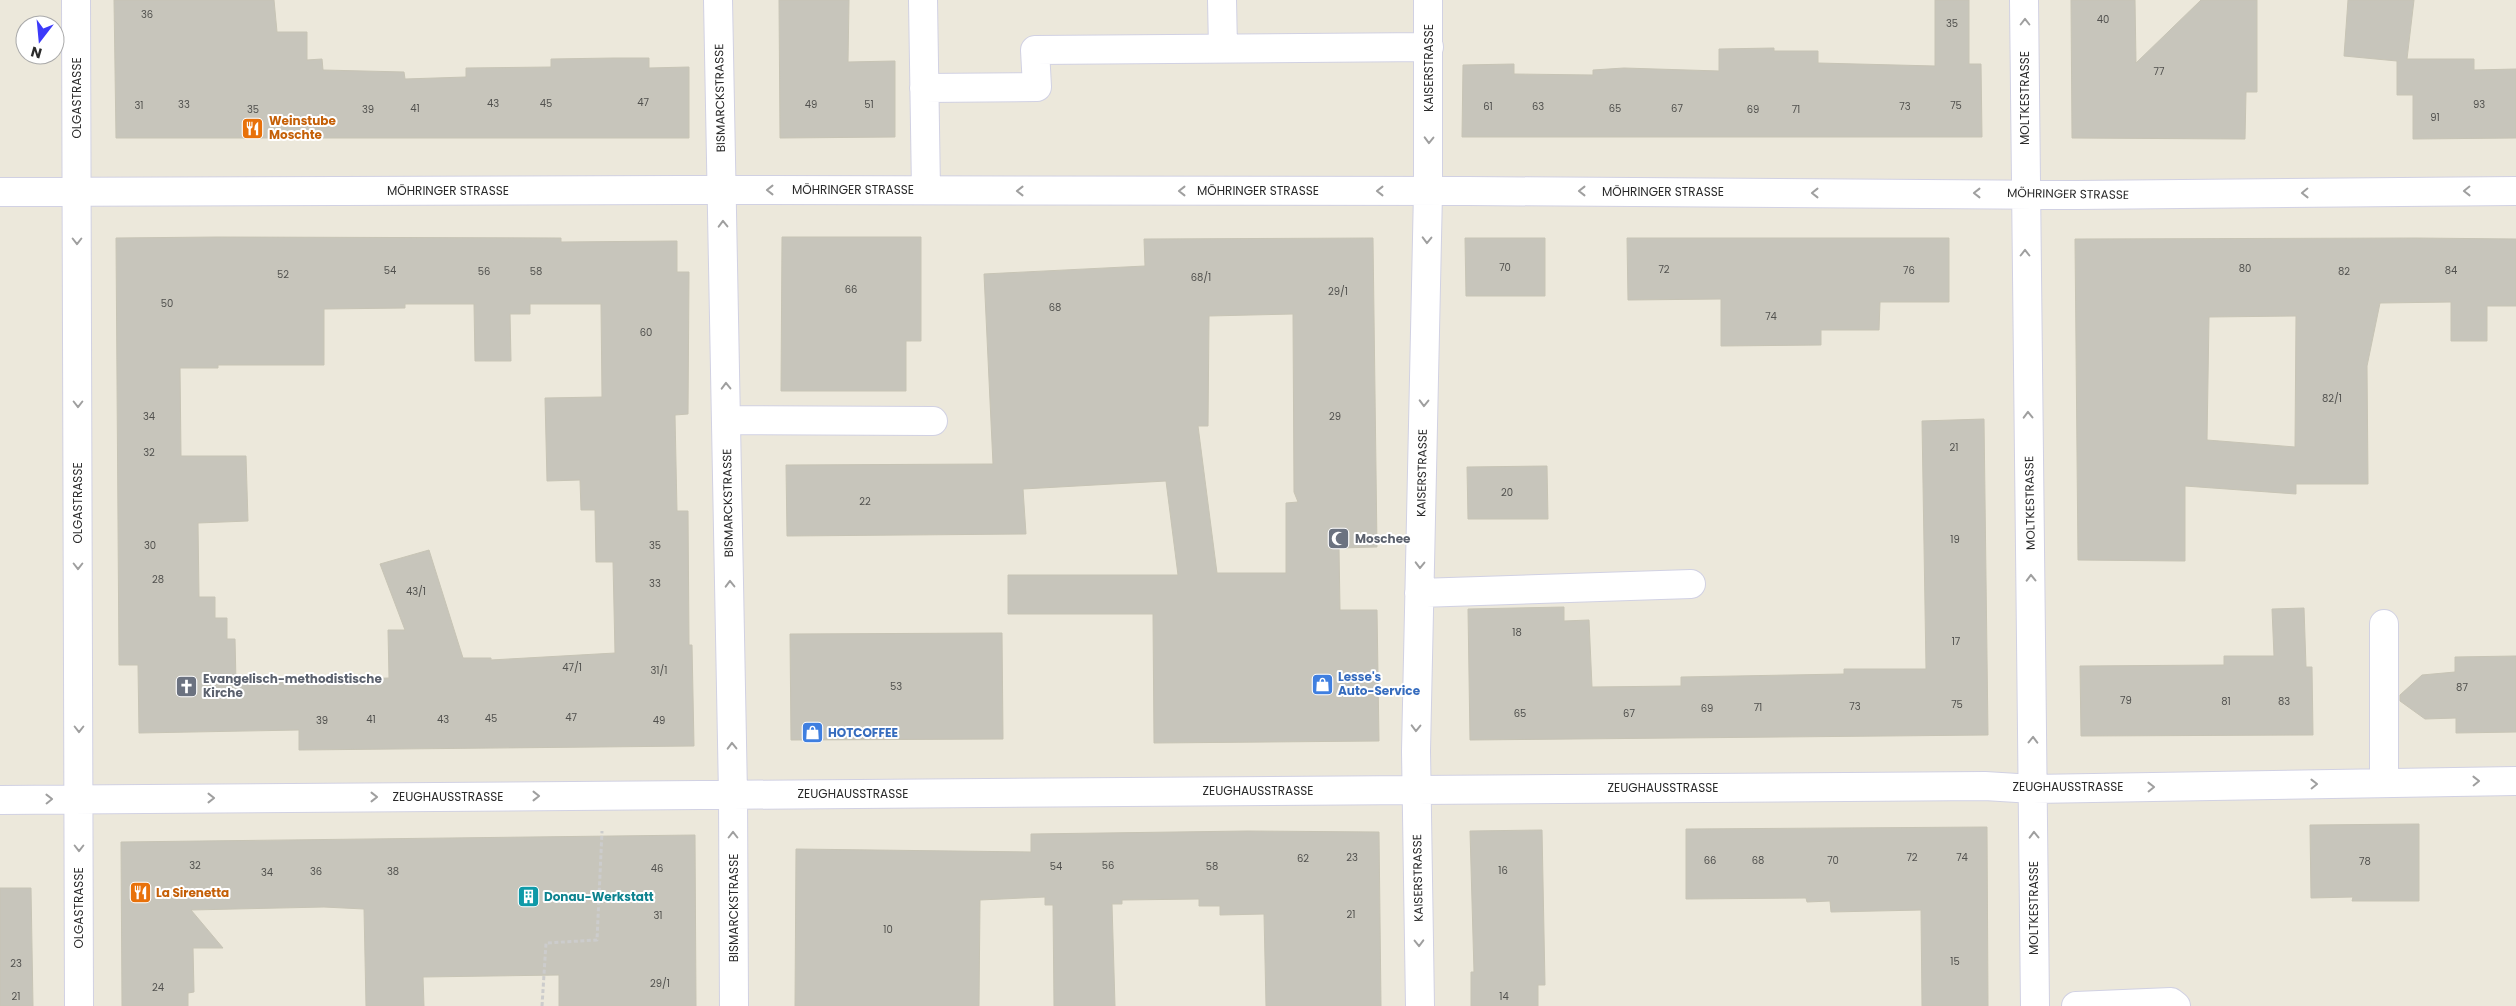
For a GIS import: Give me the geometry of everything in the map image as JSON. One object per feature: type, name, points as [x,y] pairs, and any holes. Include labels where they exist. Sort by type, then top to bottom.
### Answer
[{"type":"street","name":"OLGASTRASSE","points":[[76,0],[80,799],[79,1006]]},
{"type":"street","name":"BISMARCKSTRASSE","points":[[718,0],[733,795],[734,1006]]},
{"type":"street","points":[[923,0],[926,190]]},
{"type":"street","points":[[1222,0],[1223,48]]},
{"type":"street","name":"KAISERSTRASSE","points":[[1420,1006],[1416,790],[1428,192],[1428,0]]},
{"type":"street","name":"MOLTKESTRASSE","points":[[2024,0],[2035,1006]]},
{"type":"street","points":[[924,88],[1036,87],[1035,50],[1429,47]]},
{"type":"street","name":"MÖHRINGER STRASSE","points":[[0,192],[926,190],[2076,195],[2516,191]]},
{"type":"street","points":[[726,420],[933,420]]},
{"type":"street","points":[[1419,593],[1691,584]]},
{"type":"street","points":[[2384,624],[2384,783]]},
{"type":"street","name":"ZEUGHAUSSTRASSE","points":[[0,800],[1975,786],[2033,789],[2516,781]]},
{"type":"street","points":[[2076,1006],[2171,1002],[2176,1006]]},
{"type":"path","points":[[542,1006],[546,943],[597,940],[604,796]]},
{"type":"building","points":[[114,0],[274,0],[277,32],[307,32],[307,60],[322,59],[323,70],[404,72],[405,79],[466,77],[466,68],[551,67],[551,59],[649,58],[649,68],[689,67],[689,138],[116,138]]},
{"type":"building","points":[[779,0],[849,0],[848,62],[895,61],[895,137],[780,138]]},
{"type":"building","points":[[1935,0],[1969,0],[1969,64],[1981,64],[1982,137],[1462,137],[1463,65],[1514,64],[1514,74],[1593,75],[1593,70],[1624,68],[1719,71],[1719,49],[1774,48],[1774,51],[1818,51],[1818,63],[1935,66]]},
{"type":"building","points":[[2071,0],[2135,0],[2136,63],[2201,0],[2257,0],[2257,92],[2246,92],[2245,139],[2072,138]]},
{"type":"building","points":[[2348,0],[2414,0],[2407,59],[2474,59],[2474,70],[2516,69],[2516,138],[2413,139],[2413,95],[2397,95],[2397,61],[2344,56]]},
{"type":"building","points":[[782,237],[921,237],[921,341],[906,341],[906,391],[781,391]]},
{"type":"building","points":[[116,238],[561,238],[561,242],[677,241],[677,272],[689,272],[688,414],[675,415],[677,511],[688,511],[689,645],[692,645],[694,746],[299,750],[299,730],[139,733],[138,665],[119,665]],"holes":[[[405,304],[474,304],[475,361],[511,361],[510,314],[530,314],[530,304],[601,304],[602,397],[545,398],[547,481],[580,480],[581,510],[595,510],[596,562],[613,562],[615,653],[491,660],[491,658],[463,658],[429,550],[380,564],[405,630],[388,630],[389,678],[236,682],[235,639],[227,639],[227,618],[215,618],[215,597],[199,597],[198,523],[248,521],[246,456],[181,456],[180,368],[218,368],[218,365],[324,365],[324,309],[405,308]]]},
{"type":"building","points":[[1373,238],[1377,547],[1339,548],[1340,610],[1377,610],[1379,741],[1154,743],[1153,614],[1008,614],[1008,575],[1178,575],[1166,481],[1023,489],[1026,534],[787,536],[786,465],[993,464],[984,274],[1145,266],[1144,239]],"holes":[[[1293,314],[1294,492],[1298,502],[1286,503],[1286,573],[1217,573],[1198,426],[1208,426],[1209,316]]]},
{"type":"building","points":[[1465,238],[1545,238],[1545,296],[1466,296]]},
{"type":"building","points":[[1627,238],[1949,238],[1949,302],[1880,302],[1879,330],[1821,330],[1821,345],[1721,346],[1721,299],[1628,300]]},
{"type":"building","points":[[2075,239],[2516,239],[2516,306],[2487,306],[2487,341],[2451,341],[2451,302],[2380,303],[2367,366],[2368,484],[2296,484],[2296,494],[2185,486],[2185,561],[2078,560]],"holes":[[[2296,316],[2295,447],[2207,440],[2209,317]]]},
{"type":"building","points":[[1984,419],[1988,735],[1470,740],[1468,609],[1564,607],[1564,621],[1589,620],[1592,687],[1681,686],[1681,677],[1844,674],[1844,669],[1926,669],[1922,421]]},
{"type":"building","points":[[1547,466],[1548,519],[1468,519],[1467,467]]},
{"type":"building","points":[[2304,608],[2306,667],[2312,667],[2313,735],[2081,736],[2080,666],[2224,665],[2224,656],[2274,656],[2272,609]]},
{"type":"building","points":[[1002,633],[1003,739],[791,740],[790,634]]},
{"type":"building","points":[[2516,656],[2516,732],[2456,733],[2456,718],[2425,719],[2400,701],[2400,695],[2422,675],[2455,672],[2455,657]]},
{"type":"building","points":[[2419,824],[2419,901],[2352,901],[2353,897],[2311,898],[2310,825]]},
{"type":"building","points":[[1987,827],[1988,1006],[1922,1006],[1921,910],[1831,912],[1830,901],[1807,902],[1806,898],[1686,899],[1686,829]]},
{"type":"building","points":[[1542,830],[1545,985],[1538,985],[1538,1006],[1471,1006],[1471,972],[1474,972],[1470,831]]},
{"type":"building","points":[[1248,831],[1379,832],[1381,1006],[1266,1006],[1264,914],[1220,915],[1220,906],[1199,906],[1199,899],[1122,900],[1122,904],[1112,904],[1115,1006],[1054,1006],[1053,905],[1045,905],[1045,897],[980,900],[979,1006],[795,1006],[796,849],[1031,852],[1031,834]]},
{"type":"building","points":[[695,835],[696,1006],[559,1006],[559,975],[423,977],[424,1006],[366,1006],[364,909],[324,907],[191,910],[223,948],[193,948],[194,992],[188,993],[188,1006],[122,1006],[121,842]]},
{"type":"building","points":[[0,888],[31,888],[33,1006],[0,1006]]},
{"type":"place","name":"Weinstube Moschte","points":[[253,128]]},
{"type":"place","name":"Moschee","points":[[1339,539]]},
{"type":"place","name":"Lesse's Auto-Service","points":[[1322,684]]},
{"type":"place","name":"Evangelisch-methodistische Kirche","points":[[187,686]]},
{"type":"place","name":"HOTCOFFEE","points":[[812,733]]},
{"type":"place","name":"La Sirenetta","points":[[140,893]]},
{"type":"place","name":"Donau-Werkstatt","points":[[528,897]]}]
